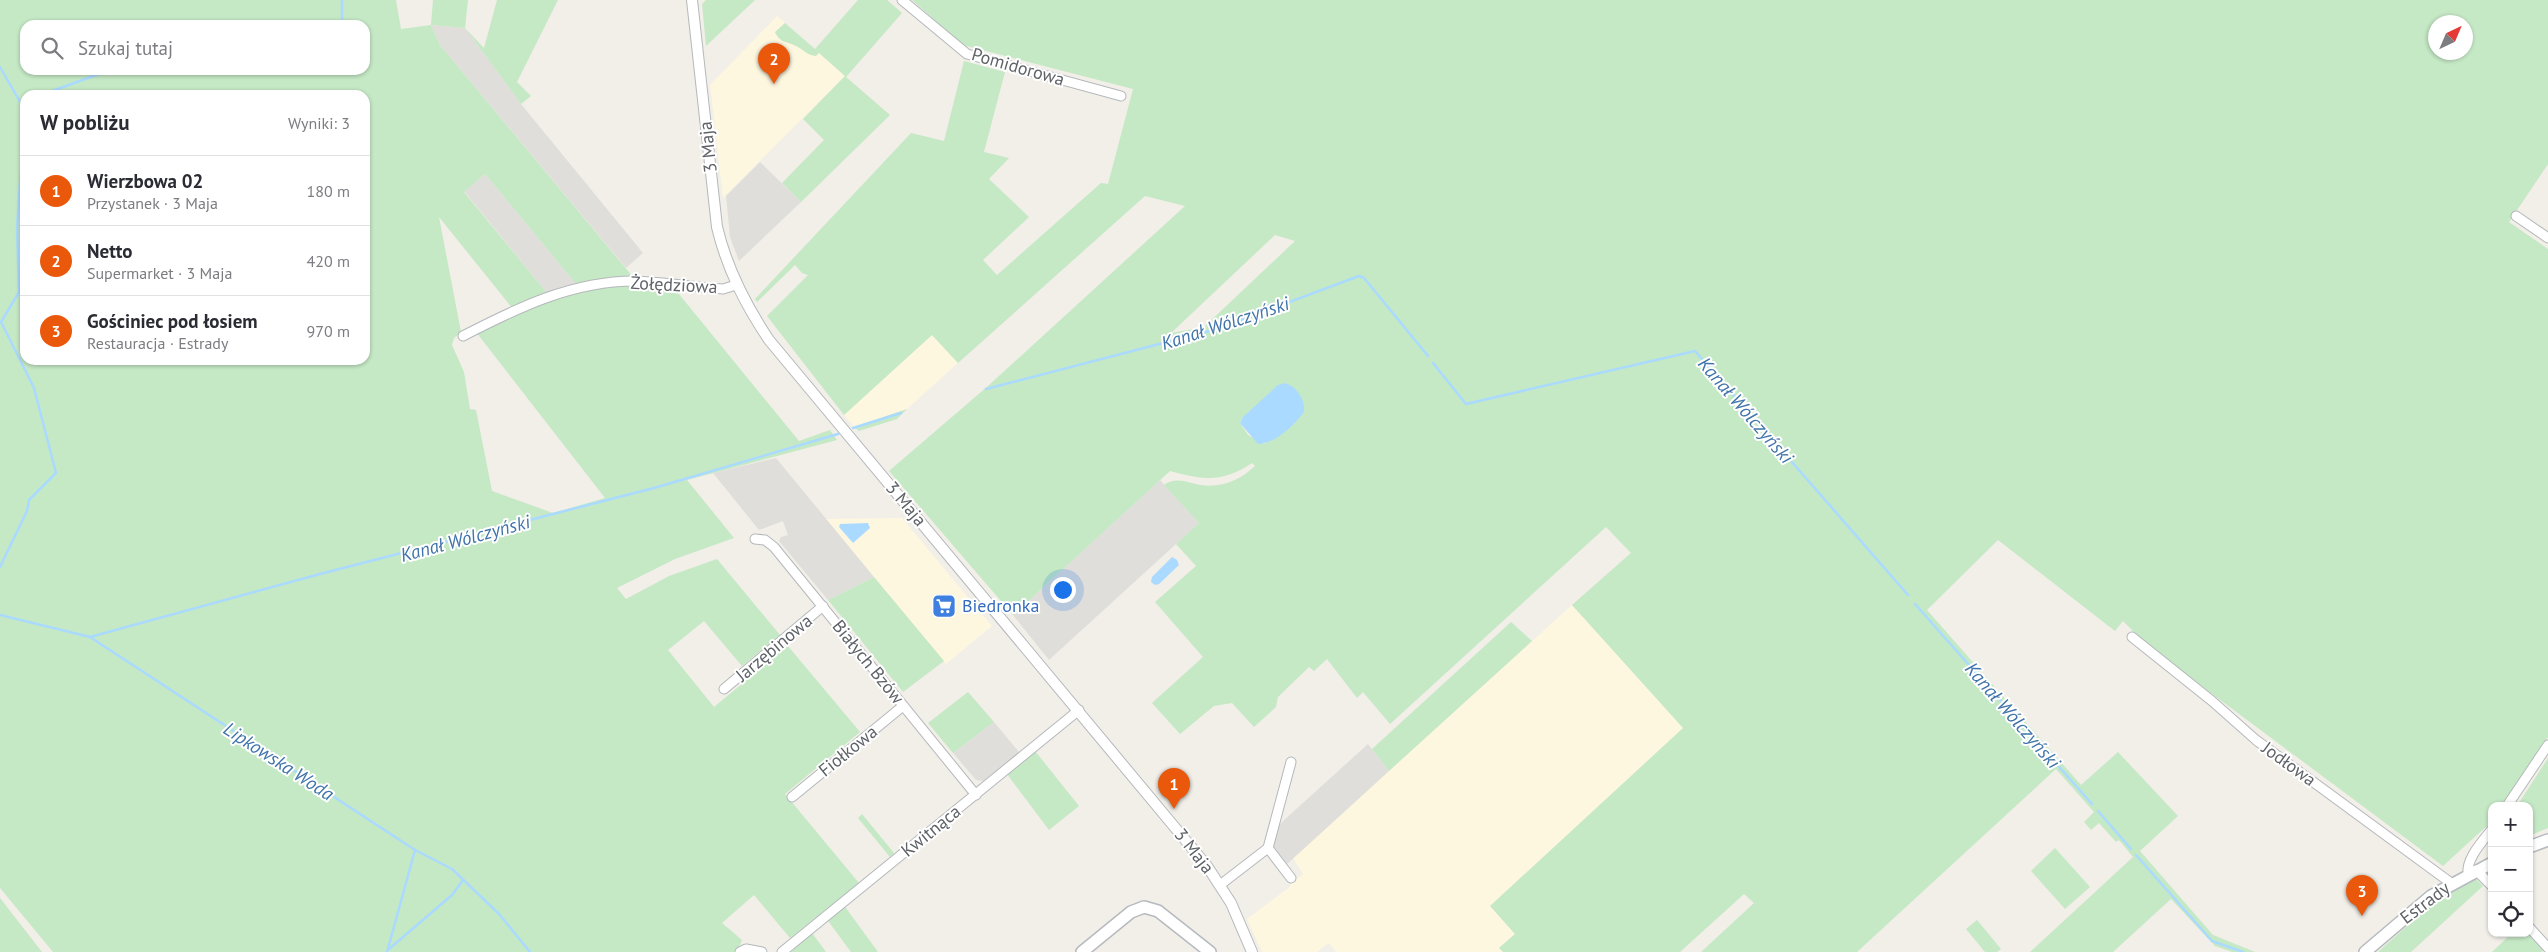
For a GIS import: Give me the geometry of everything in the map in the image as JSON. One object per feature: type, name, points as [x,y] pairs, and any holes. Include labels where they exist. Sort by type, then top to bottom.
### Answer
[{"type":"main road","points":[[2533,846],[2548,840]]},
{"type":"main road","name":"Estrady","points":[[2365,952],[2414,909],[2451,883],[2488,864]]},
{"type":"main road","points":[[1082,952],[1131,912],[1144,907],[1158,911],[1210,952]]},
{"type":"street","name":"3 Maja","points":[[692,0],[713,199],[721,243],[736,285],[746,306],[769,340],[1191,846],[1231,903],[1252,952]]},
{"type":"street","name":"Pomidorowa","points":[[902,0],[967,54],[1121,96]]},
{"type":"street","points":[[2516,216],[2548,238]]},
{"type":"street","name":"Żołędziowa","points":[[463,336],[545,297],[579,288],[645,282],[723,289],[736,285]]},
{"type":"street","name":"Białych Bzów","points":[[755,539],[765,540],[770,543],[976,795]]},
{"type":"street","name":"Jarzębinowa","points":[[724,689],[823,606]]},
{"type":"street","name":"Jodłowa","points":[[2132,637],[2212,701],[2256,740],[2451,883]]},
{"type":"street","name":"Fiołkowa","points":[[792,797],[903,706]]},
{"type":"street","name":"Kwitnąca","points":[[782,952],[1079,710]]},
{"type":"street","points":[[2510,802],[2548,744]]},
{"type":"street","points":[[1220,885],[1268,848],[1292,762]]},
{"type":"street","points":[[2488,834],[2467,868],[2488,883]]},
{"type":"street","points":[[1268,848],[1291,878]]},
{"type":"street","points":[[2533,931],[2548,948]]},
{"type":"street","points":[[740,952],[746,949],[758,951]]},
{"type":"shaded area","points":[[777,16],[845,76],[723,198],[710,85]]},
{"type":"shaded area","points":[[431,25],[465,28],[521,104],[643,253],[626,268],[440,45]]},
{"type":"shaded area","points":[[760,162],[801,202],[739,261],[730,237],[726,196]]},
{"type":"shaded area","points":[[485,174],[576,284],[547,293],[464,191]]},
{"type":"shaded area","points":[[932,335],[958,363],[907,409],[854,427],[844,415]]},
{"type":"shaded area","points":[[776,458],[874,577],[828,600],[779,541],[781,537],[788,535],[783,521],[759,530],[713,473]]},
{"type":"shaded area","points":[[1160,480],[1199,523],[1049,660],[1013,615]]},
{"type":"shaded area","points":[[902,518],[992,626],[946,664],[826,519]]},
{"type":"shaded area","points":[[1572,605],[1684,728],[1490,906],[1515,934],[1499,948],[1503,952],[1336,952],[1329,943],[1317,952],[1262,952],[1247,919],[1291,886],[1290,884],[1303,874],[1293,858]]},
{"type":"shaded area","points":[[994,722],[1019,752],[983,781],[976,780],[953,753]]},
{"type":"shaded area","points":[[1368,744],[1389,771],[1286,865],[1272,844],[1276,830],[1282,822]]},
{"type":"green space","points":[[0,0],[396,0],[401,29],[431,25],[440,45],[633,277],[576,284],[485,174],[464,192],[547,293],[513,309],[439,217],[461,332],[454,338],[452,345],[464,372],[470,409],[476,410],[492,491],[553,513],[605,498],[476,332],[551,298],[610,285],[641,284],[674,288],[799,441],[830,430],[837,440],[687,480],[734,538],[675,559],[617,588],[626,599],[669,576],[717,559],[780,635],[742,666],[704,621],[668,650],[714,707],[788,646],[860,732],[785,794],[859,883],[790,938],[754,895],[722,923],[742,940],[737,952],[53,952],[0,888]]},
{"type":"green space","points":[[433,0],[468,0],[465,28],[431,25]]},
{"type":"green space","points":[[497,0],[558,0],[517,82],[531,96],[521,104],[465,28],[484,48]]},
{"type":"green space","points":[[706,0],[755,0],[706,46],[702,4]]},
{"type":"green space","points":[[858,0],[887,0],[902,13],[846,77],[890,115],[801,202],[782,183],[824,140],[803,119],[845,76],[819,53],[816,56],[808,54],[794,45],[779,39],[775,32],[785,23],[815,49]]},
{"type":"green space","points":[[912,0],[2548,0],[2548,164],[2509,222],[2548,249],[2548,737],[2505,802],[2488,802],[2488,825],[2443,866],[2148,646],[2123,621],[2115,631],[1998,540],[1927,610],[2081,785],[2118,752],[2178,816],[2140,851],[2213,935],[2255,952],[2232,952],[2215,946],[2171,899],[2113,952],[2030,952],[2133,857],[2119,840],[2116,842],[2099,823],[2091,830],[2084,822],[2094,812],[2056,769],[1857,952],[1701,952],[1754,903],[1744,894],[1680,952],[1503,952],[1499,948],[1515,934],[1490,906],[1683,728],[1572,605],[1631,553],[1606,527],[1390,724],[1363,692],[1357,698],[1327,659],[1314,671],[1309,667],[1278,697],[1276,707],[1254,727],[1232,703],[1214,706],[1180,734],[1152,703],[1203,657],[1155,602],[1196,566],[1176,544],[1199,523],[1164,485],[1173,481],[1209,486],[1224,484],[1237,479],[1249,471],[1255,466],[1252,463],[1231,474],[1212,478],[1170,471],[1013,615],[889,471],[988,386],[1185,206],[1145,196],[958,363],[932,335],[844,415],[767,316],[808,275],[802,273],[795,265],[757,302],[755,299],[911,133],[944,141],[964,61],[1005,72],[984,152],[1009,158],[989,179],[1029,217],[983,260],[997,275],[1101,183],[1108,184],[1133,89],[963,45]],"holes":[[[1275,235],[1295,241],[1204,327],[1171,333]],[[1243,417],[1295,423],[1264,444],[1248,435],[1240,423]]]},
{"type":"green space","points":[[907,409],[897,419],[859,431],[854,427]]},
{"type":"green space","points":[[874,577],[944,661],[903,692],[828,600]]},
{"type":"green space","points":[[1511,622],[1532,641],[1389,771],[1372,749]]},
{"type":"green space","points":[[968,692],[994,722],[953,753],[928,723]]},
{"type":"green space","points":[[1035,751],[1079,806],[1049,830],[1007,774]]},
{"type":"green space","points":[[2548,758],[2548,828],[2533,834],[2533,802],[2520,802]]},
{"type":"green space","points":[[862,814],[894,853],[890,857],[858,818]]},
{"type":"green space","points":[[2055,848],[2090,887],[2065,909],[2031,871]]},
{"type":"green space","points":[[2475,878],[2483,886],[2411,952],[2378,952],[2425,910]]},
{"type":"green space","points":[[0,898],[42,952],[0,952]]},
{"type":"green space","points":[[843,904],[878,952],[851,952],[826,918]]},
{"type":"green space","points":[[1977,920],[2001,949],[1997,952],[1985,952],[1966,929]]},
{"type":"green space","points":[[812,933],[826,952],[791,952]]},
{"type":"green space","points":[[2508,937],[2533,937],[2544,950],[2541,952],[2492,952]]},
{"type":"water","points":[[1285,383],[1293,387],[1299,394],[1304,412],[1290,428],[1271,441],[1258,444],[1240,423],[1243,417],[1278,385]]},
{"type":"water","points":[[868,523],[870,528],[853,543],[839,527],[840,524]]},
{"type":"water","points":[[1172,557],[1177,560],[1179,565],[1159,584],[1155,585],[1151,582],[1152,577]]},
{"type":"waterway","points":[[342,0],[342,20]]},
{"type":"waterway","points":[[0,67],[20,102]]},
{"type":"waterway","points":[[55,90],[96,75]]},
{"type":"waterway","points":[[20,182],[17,228],[19,292],[1,322],[20,360]]},
{"type":"waterway","name":"Kanał Wólczyński","points":[[986,389],[1217,329],[1359,276],[1364,278],[1428,356]]},
{"type":"waterway","name":"Kanał Wólczyński","points":[[1433,363],[1466,404],[1695,351],[1908,595]]},
{"type":"waterway","points":[[0,567],[27,511],[29,500],[56,473],[34,388],[22,365]]},
{"type":"waterway","name":"Kanał Wólczyński","points":[[853,428],[901,413]]},
{"type":"waterway","name":"Kanał Wólczyński","points":[[90,637],[320,574],[654,488],[838,434]]},
{"type":"waterway","name":"Kanał Wólczyński","points":[[1915,604],[2092,804]]},
{"type":"waterway","name":"Lipkowska Woda","points":[[0,615],[90,637],[415,850],[452,869],[499,914],[530,952]]},
{"type":"waterway","name":"Kanał Wólczyński","points":[[2098,811],[2131,849]]},
{"type":"waterway","points":[[387,952],[415,850]]},
{"type":"waterway","name":"Kanał Wólczyński","points":[[2136,855],[2212,941],[2243,952]]},
{"type":"waterway","points":[[389,949],[452,895],[463,880]]},
{"type":"place","name":"Netto","points":[[774,84]]},
{"type":"place","name":"Biedronka","points":[[944,606]]},
{"type":"place","name":"Wierzbowa 02","points":[[1174,809]]},
{"type":"place","name":"Gościniec pod łosiem","points":[[2362,916]]}]
